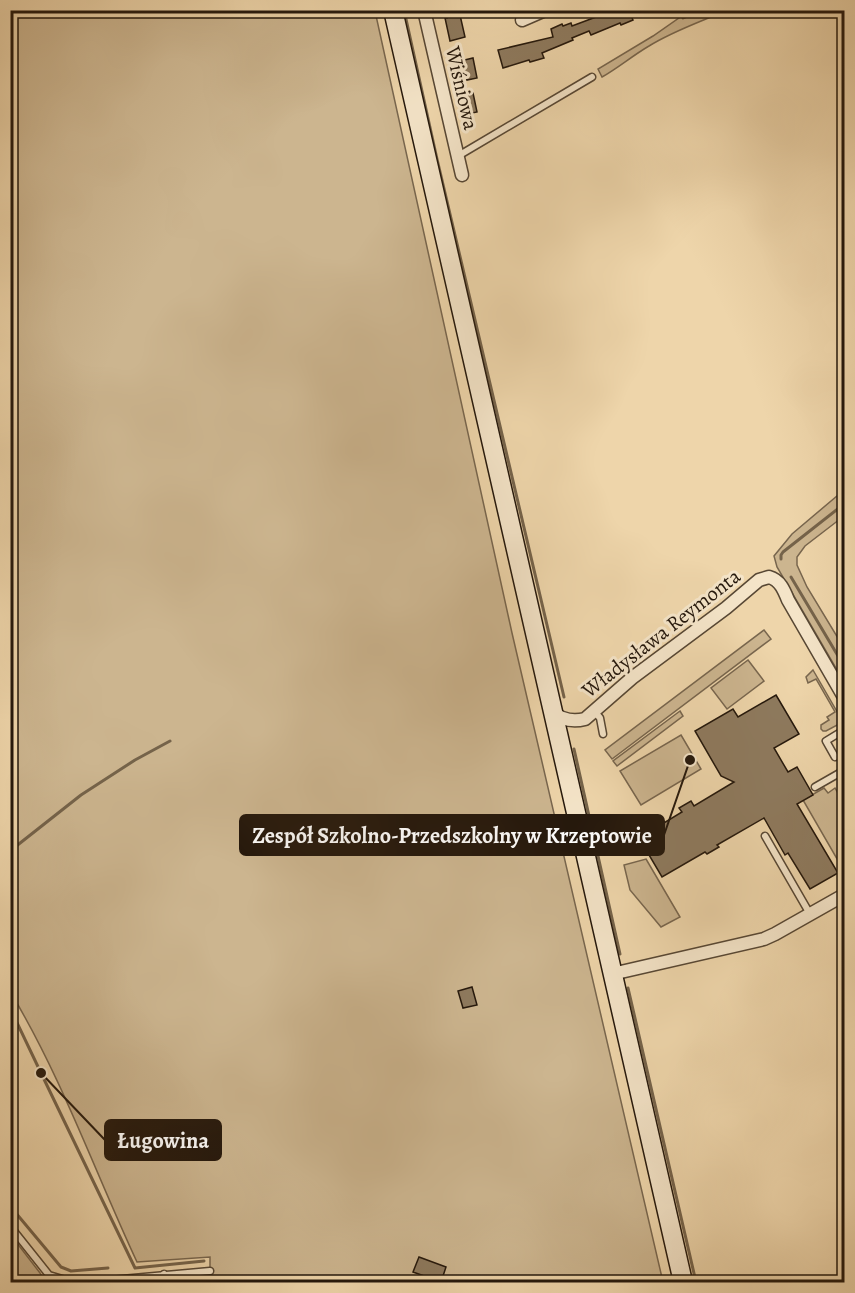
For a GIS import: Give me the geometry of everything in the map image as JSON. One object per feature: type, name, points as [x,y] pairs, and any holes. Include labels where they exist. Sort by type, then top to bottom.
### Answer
[{"type":"street","points":[[393,10],[683,1282]]},
{"type":"street","name":"Wiśniowa","points":[[424,10],[462,175]]},
{"type":"street","points":[[522,20],[545,10]]},
{"type":"street","name":"Władysława Reymonta","points":[[552,712],[560,718],[577,721],[585,719],[627,682],[726,608],[759,580],[769,577],[777,580],[783,588],[844,697]]},
{"type":"street","name":"Władysława Reymonta","points":[[560,745],[577,721]]},
{"type":"street","points":[[612,974],[764,939],[844,895]]},
{"type":"lane","points":[[458,156],[592,77]]},
{"type":"lane","points":[[594,711],[600,718],[603,734]]},
{"type":"lane","points":[[835,757],[826,741],[844,730]]},
{"type":"lane","points":[[815,787],[843,771]]},
{"type":"lane","points":[[765,836],[810,914]]},
{"type":"lane","points":[[10,1226],[49,1275],[52,1282]]},
{"type":"lane","points":[[49,1275],[87,1282],[210,1270]]},
{"type":"lane","points":[[164,1274],[168,1282]]},
{"type":"shaded area","points":[[10,11],[375,11],[512,633],[663,1282],[193,1282],[210,1280],[210,1257],[137,1262],[62,1092],[11,993]]},
{"type":"shaded area","points":[[689,11],[725,11],[658,41],[602,77],[598,69]]},
{"type":"shaded area","points":[[844,490],[844,516],[805,546],[797,557],[797,565],[807,587],[844,648],[844,682],[777,567],[774,556],[792,534]]},
{"type":"shaded area","points":[[764,630],[771,639],[612,759],[605,750]]},
{"type":"shaded area","points":[[748,660],[764,681],[727,709],[711,688]]},
{"type":"shaded area","points":[[813,670],[843,722],[826,731],[821,729],[821,725],[835,712],[816,679],[808,683],[806,677]]},
{"type":"shaded area","points":[[680,711],[683,716],[617,766],[613,761]]},
{"type":"shaded area","points":[[681,735],[701,769],[641,805],[620,771]]},
{"type":"shaded area","points":[[824,788],[828,793],[835,788],[844,804],[844,871],[803,800]]},
{"type":"shaded area","points":[[646,859],[680,917],[661,927],[630,890],[624,865]]},
{"type":"shaded area","points":[[10,1234],[40,1273],[45,1282],[11,1282]]},
{"type":"building","points":[[457,10],[460,15],[465,37],[450,41],[445,18],[447,18],[446,12]]},
{"type":"building","points":[[593,10],[629,10],[633,20],[591,35],[589,31],[542,53],[544,58],[503,68],[498,50],[553,37],[551,29],[562,24],[563,26],[571,23],[572,26],[596,17]]},
{"type":"building","points":[[473,58],[477,78],[467,80],[465,72],[458,74],[456,62]]},
{"type":"building","points":[[473,93],[477,112],[462,115],[458,96]]},
{"type":"building","points":[[776,695],[799,734],[774,748],[788,772],[797,767],[813,795],[797,804],[838,873],[810,889],[788,853],[785,855],[764,818],[717,845],[719,847],[707,854],[705,852],[662,877],[639,838],[682,812],[679,808],[691,801],[694,806],[734,782],[721,776],[695,731],[733,709],[738,717]]},
{"type":"building","points":[[472,987],[477,1005],[463,1008],[458,991]]},
{"type":"building","points":[[419,1257],[446,1267],[441,1282],[413,1272]]},
{"type":"waterway","points":[[404,10],[564,697]]},
{"type":"waterway","points":[[683,18],[701,10]]},
{"type":"waterway","points":[[781,559],[783,552],[844,504]]},
{"type":"waterway","points":[[791,577],[844,666]]},
{"type":"waterway","points":[[10,851],[81,795],[135,760],[170,741]]},
{"type":"waterway","points":[[574,749],[620,954]]},
{"type":"waterway","points":[[628,988],[696,1282]]},
{"type":"waterway","points":[[10,1008],[135,1268],[204,1261]]},
{"type":"waterway","points":[[10,1206],[61,1267],[71,1271],[108,1268]]},
{"type":"place","name":"Zespół Szkolno-Przedszkolny w Krzeptowie","points":[[690,760]]},
{"type":"place","name":"Ługowina","points":[[41,1073]]}]
